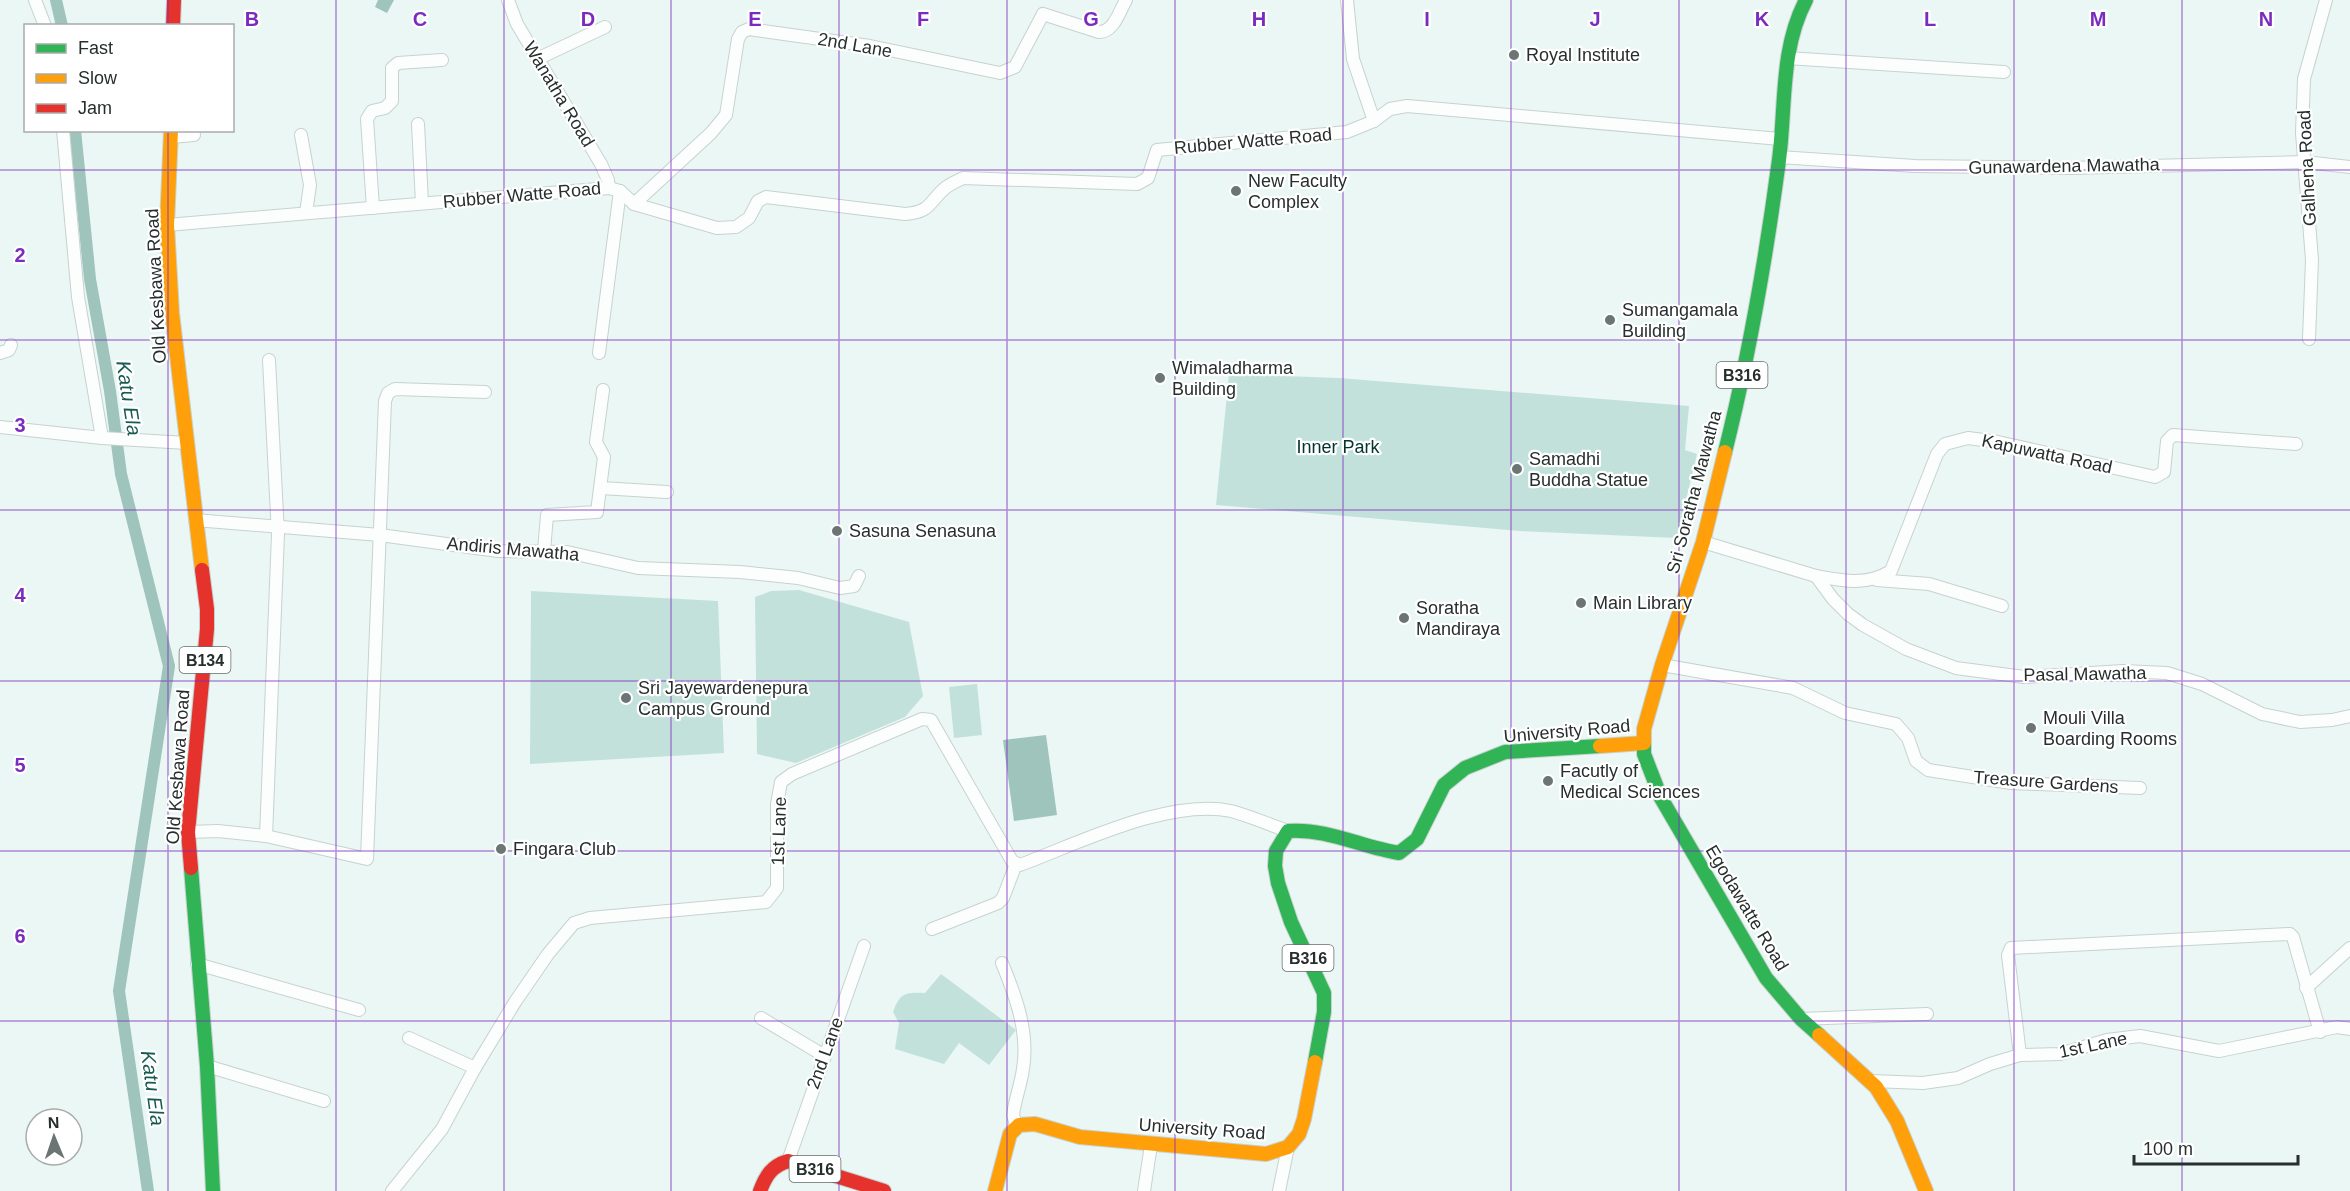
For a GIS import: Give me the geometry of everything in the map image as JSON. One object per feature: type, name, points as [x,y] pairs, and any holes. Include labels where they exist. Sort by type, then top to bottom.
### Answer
[{"type":"main road","points":[[173,24],[174,0]]},
{"type":"main road","name":"Sri Soratha Mawatha","points":[[1644,743],[1644,729],[1702,542],[1736,407],[1764,264],[1779,157],[1787,58],[1797,20],[1806,0]]},
{"type":"main road","name":"Old Kesbawa Road","points":[[171,134],[167,225],[172,312],[207,609],[188,831],[207,1066],[213,1191]]},
{"type":"main road","name":"University Road","points":[[1019,1125],[1035,1124],[1080,1137],[1151,1145],[1266,1154],[1288,1147],[1299,1134],[1304,1119],[1324,1012],[1324,993],[1287,913],[1275,869],[1276,850],[1288,831],[1302,828],[1383,852],[1399,853],[1417,839],[1444,784],[1465,768],[1505,752],[1644,743]]},
{"type":"main road","name":"Egodawatte Road","points":[[1644,743],[1644,753],[1661,798],[1709,884],[1766,978],[1801,1018],[1872,1081],[1897,1121],[1926,1191]]},
{"type":"main road","points":[[995,1191],[1010,1134],[1019,1125]]},
{"type":"main road","name":"B316","points":[[760,1191],[765,1175],[774,1165],[788,1161],[884,1191]]},
{"type":"street","points":[[35,0],[44,24]]},
{"type":"street","name":"Wanatha Road","points":[[508,0],[517,24],[615,189]]},
{"type":"street","name":"2nd Lane","points":[[634,204],[711,133],[726,115],[738,39],[742,32],[749,29],[870,46],[1000,73],[1015,67],[1043,15],[1105,32],[1111,28],[1126,0]]},
{"type":"street","points":[[1347,0],[1353,59],[1374,121]]},
{"type":"street","name":"Galhena Road","points":[[2309,339],[2312,260],[2302,133],[2304,79],[2326,0]]},
{"type":"street","points":[[537,59],[604,27]]},
{"type":"street","points":[[1787,58],[2004,72]]},
{"type":"street","points":[[373,207],[367,120],[372,111],[385,108],[392,101],[392,68],[398,63],[442,60]]},
{"type":"street","name":"Rubber Watte Road","points":[[167,225],[615,189],[634,204],[717,228],[736,227],[749,218],[758,201],[766,197],[905,214],[920,213],[934,203],[946,187],[963,178],[1137,184],[1148,178],[1158,150],[1347,132],[1374,121],[1390,109],[1407,106],[1780,139]]},
{"type":"street","points":[[418,124],[422,203]]},
{"type":"street","points":[[63,132],[78,297],[102,438]]},
{"type":"street","points":[[171,134],[194,135],[193,132]]},
{"type":"street","points":[[301,135],[310,186],[306,213]]},
{"type":"street","name":"Gunawardena Mawatha","points":[[1779,157],[1916,166],[2002,168],[2305,162],[2350,167]]},
{"type":"street","points":[[599,353],[615,189]]},
{"type":"street","points":[[0,352],[9,350],[11,345]]},
{"type":"street","points":[[266,836],[277,527],[269,360]]},
{"type":"street","points":[[188,831],[218,831],[266,836],[367,859],[385,401],[388,393],[395,389],[485,392]]},
{"type":"street","points":[[544,551],[547,515],[597,512],[604,457],[596,442],[603,390]]},
{"type":"street","points":[[0,427],[102,438],[187,443]]},
{"type":"street","name":"Kapuwatta Road","points":[[1877,580],[1891,571],[1937,454],[1945,444],[1968,438],[1998,442],[2155,477],[2164,472],[2166,441],[2173,435],[2296,444]]},
{"type":"street","points":[[600,488],[667,492]]},
{"type":"street","name":"Andiris Mawatha","points":[[195,520],[380,536],[498,550],[544,551],[591,556],[638,568],[798,578],[840,588],[854,586],[859,576]]},
{"type":"street","points":[[1702,542],[1816,576],[1845,581],[1877,580],[1929,584],[2002,606]]},
{"type":"street","name":"Pasal Mawatha","points":[[1816,576],[1833,599],[1863,625],[1906,649],[1956,668],[2024,677],[2122,671],[2167,673],[2202,684],[2262,714],[2300,722],[2332,720],[2350,716]]},
{"type":"street","name":"Treasure Gardens","points":[[1662,665],[1793,688],[1845,713],[1896,724],[1908,738],[1916,761],[1928,770],[2011,783],[2140,788]]},
{"type":"street","name":"1st Lane","points":[[392,1191],[442,1129],[514,1002],[548,954],[574,923],[590,918],[766,902],[777,888],[777,804],[781,782],[792,774],[922,719],[931,720],[1012,861],[1016,864]]},
{"type":"street","points":[[932,929],[998,903],[1016,864],[1020,865],[1135,821],[1194,808],[1231,811],[1288,831]]},
{"type":"street","points":[[2020,1055],[2008,955],[2011,948],[2290,934],[2293,937],[2320,1032]]},
{"type":"street","name":"2nd Lane","points":[[788,1161],[864,946]]},
{"type":"street","points":[[2306,988],[2350,948]]},
{"type":"street","points":[[1002,963],[1013,991],[1024,1034],[1023,1067],[1013,1115],[1019,1125]]},
{"type":"street","points":[[197,964],[358,1010]]},
{"type":"street","points":[[1801,1018],[1927,1014]]},
{"type":"street","points":[[761,1018],[824,1055]]},
{"type":"street","name":"1st Lane","points":[[1872,1081],[1923,1083],[1958,1078],[1990,1064],[2020,1055],[2060,1054],[2107,1040],[2140,1036],[2219,1051],[2337,1027],[2350,1029]]},
{"type":"street","points":[[409,1038],[475,1068]]},
{"type":"street","points":[[207,1066],[324,1101]]},
{"type":"street","points":[[1144,1191],[1151,1145]]},
{"type":"street","points":[[1280,1191],[1288,1147]]},
{"type":"green space","name":"Inner Park","points":[[1229,374],[1339,378],[1689,406],[1685,450],[1697,454],[1677,538],[1520,531],[1216,505]]},
{"type":"green space","name":"Sri Jayewardenepura Campus Ground","points":[[799,590],[909,622],[923,696],[905,717],[796,763],[757,754],[755,597],[771,591]]},
{"type":"green space","name":"Sri Jayewardenepura Campus Ground","points":[[531,591],[718,601],[724,753],[530,764]]},
{"type":"green space","points":[[977,684],[982,735],[954,738],[949,687]]},
{"type":"green space","points":[[941,974],[1016,1030],[989,1065],[959,1043],[944,1064],[895,1049],[899,1023],[893,1012],[898,1001],[904,995],[925,993]]},
{"type":"shaded area","points":[[378,0],[394,0],[387,13],[375,7]]},
{"type":"shaded area","points":[[1046,735],[1057,815],[1014,821],[1003,740]]},
{"type":"waterway","name":"Katu Ela","points":[[56,0],[62,24]]},
{"type":"waterway","name":"Katu Ela","points":[[75,132],[90,279],[110,391],[121,474],[169,666],[119,991],[148,1191]]},
{"type":"traffic: fast","points":[[1725,452],[1749,343],[1768,233],[1779,160],[1788,58],[1792,38],[1806,0]]},
{"type":"traffic: fast","points":[[1644,743],[1644,754],[1661,798],[1766,978],[1801,1019],[1819,1035]]},
{"type":"traffic: fast","points":[[1315,1062],[1324,1012],[1324,993],[1291,922],[1275,866],[1276,851],[1288,831],[1316,832],[1399,853],[1417,839],[1444,785],[1465,768],[1505,752],[1600,746]]},
{"type":"traffic: fast","points":[[191,868],[207,1066],[213,1191]]},
{"type":"traffic: slow","points":[[171,132],[167,225],[172,313],[202,570]]},
{"type":"traffic: slow","points":[[1600,746],[1644,743],[1644,729],[1662,665],[1703,542],[1725,452]]},
{"type":"traffic: slow","points":[[1819,1035],[1876,1087],[1897,1121],[1926,1191]]},
{"type":"traffic: slow","points":[[995,1191],[1010,1134],[1019,1125],[1035,1124],[1080,1137],[1266,1154],[1288,1147],[1299,1134],[1304,1119],[1315,1062]]},
{"type":"traffic: jam","points":[[173,24],[174,0]]},
{"type":"traffic: jam","points":[[191,868],[188,832],[207,629],[202,570]]},
{"type":"traffic: jam","points":[[760,1191],[770,1172],[788,1161],[884,1191]]},
{"type":"place","name":"Royal Institute","points":[[1514,55]]},
{"type":"place","name":"New Faculty Complex","points":[[1236,191]]},
{"type":"place","name":"Sumangamala Building","points":[[1610,320]]},
{"type":"place","name":"Wimaladharma Building","points":[[1160,378]]},
{"type":"place","name":"Samadhi Buddha Statue","points":[[1517,469]]},
{"type":"place","name":"Sasuna Senasuna","points":[[837,531]]},
{"type":"place","name":"Main Library","points":[[1581,603]]},
{"type":"place","name":"Soratha Mandiraya","points":[[1404,618]]},
{"type":"place","name":"Sri Jayewardenepura Campus Ground","points":[[626,698]]},
{"type":"place","name":"Mouli Villa Boarding Rooms","points":[[2031,728]]},
{"type":"place","name":"Facutly of Medical Sciences","points":[[1548,781]]},
{"type":"place","name":"Fingara Club","points":[[501,849]]}]
